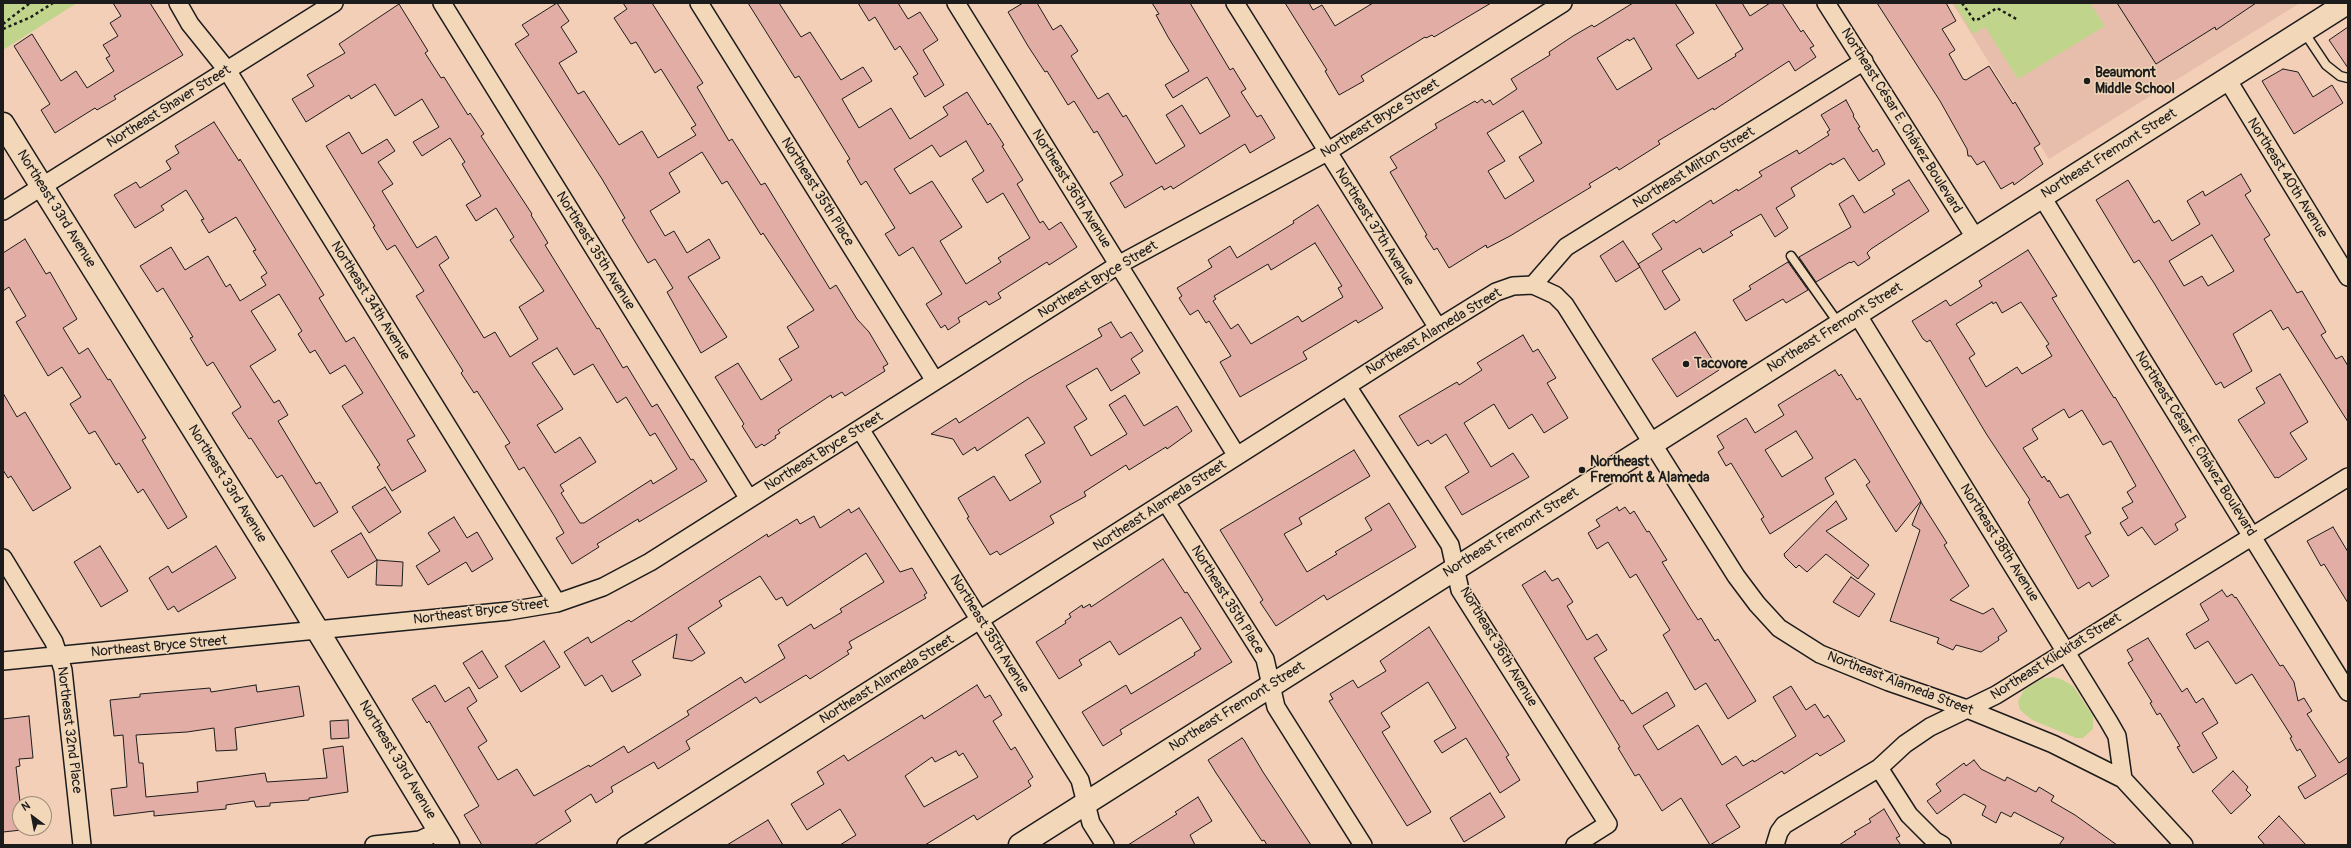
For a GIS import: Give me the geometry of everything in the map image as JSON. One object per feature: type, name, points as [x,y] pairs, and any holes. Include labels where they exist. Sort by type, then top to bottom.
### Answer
[{"type":"main road","name":"Northeast Fremont Street","points":[[1020,845],[2347,3]]},
{"type":"main road","name":"Northeast 33rd Avenue","points":[[3,124],[318,631],[444,838]]},
{"type":"street","name":"Northeast 34th Avenue","points":[[178,3],[194,29],[227,70],[557,603]]},
{"type":"street","name":"Northeast Shaver Street","points":[[3,211],[334,3]]},
{"type":"street","name":"Northeast 35th Avenue","points":[[442,3],[749,499]]},
{"type":"street","name":"Northeast 35th Place","points":[[699,3],[935,381]]},
{"type":"street","name":"Northeast 36th Avenue","points":[[956,3],[1237,456]]},
{"type":"street","name":"Northeast 37th Avenue","points":[[1235,3],[1438,328]]},
{"type":"street","name":"Northeast Bryce Street","points":[[3,661],[509,611],[557,603],[597,589],[624,577],[1118,265],[1327,152],[1563,3]]},
{"type":"street","name":"Northeast César E. Chávez Boulevard","points":[[1826,3],[1976,239]]},
{"type":"street","name":"Northeast Milton Street","points":[[1533,285],[1566,247],[1864,62]]},
{"type":"street","name":"Northeast 40th Avenue","points":[[2227,80],[2348,277]]},
{"type":"street","name":"Northeast César E. Chávez Boulevard","points":[[2042,197],[2348,692]]},
{"type":"street","name":"Northeast Alameda Street","points":[[626,845],[981,621],[1237,456],[1496,292],[1513,286],[1533,285],[1555,295],[1565,306],[1736,576],[1757,604],[1780,628],[1820,654],[1889,682],[1967,709],[2053,744],[2123,779],[2184,845]]},
{"type":"street","name":"Northeast 38th Avenue","points":[[1857,314],[2066,650],[2117,736],[2123,779]]},
{"type":"street","name":"Northeast 36th Avenue","points":[[1347,386],[1450,545],[1460,590],[1608,824],[1575,845]]},
{"type":"street","name":"Northeast 35th Avenue","points":[[860,429],[1080,780],[1091,823],[1105,845]]},
{"type":"street","name":"Northeast Klickitat Street","points":[[1775,845],[1779,832],[1784,825],[1879,768],[1905,744],[1930,727],[1996,694],[2348,477]]},
{"type":"street","name":"Northeast 35th Place","points":[[1166,502],[1265,659],[1276,708],[1363,845]]},
{"type":"street","name":"Northeast 32nd Place","points":[[3,558],[47,630],[59,656],[65,683],[82,845]]},
{"type":"street","points":[[1879,768],[1909,815],[1935,841],[1942,845]]},
{"type":"street","points":[[374,845],[444,838]]},
{"type":"lane","points":[[2303,31],[2326,66],[2340,76],[2348,78]]},
{"type":"lane","points":[[1792,256],[1839,325]]},
{"type":"path","points":[[3,24],[30,3]]},
{"type":"path","points":[[3,30],[31,17],[53,3]]},
{"type":"path","points":[[1962,3],[1974,20],[1979,19],[1997,8],[2018,20]]},
{"type":"shaded area","name":"Beaumont Middle School","points":[[1952,3],[2300,3],[2049,159]]},
{"type":"green space","points":[[3,3],[77,3],[3,50]]},
{"type":"green space","points":[[1954,3],[2090,3],[2105,26],[2018,79],[1985,27],[1973,34]]},
{"type":"green space","points":[[2053,677],[2061,679],[2073,686],[2093,716],[2093,729],[2083,738],[2076,738],[2032,720],[2020,710],[2018,701],[2024,690],[2042,679]]},
{"type":"building","points":[[113,3],[150,3],[183,55],[114,96],[116,99],[97,110],[95,108],[55,133],[41,110],[50,104],[14,46],[32,34],[61,81],[76,71],[87,88],[114,71],[106,58],[110,56],[103,45],[118,36],[110,23],[121,16]]},
{"type":"building","points":[[557,3],[569,21],[561,27],[577,52],[559,63],[578,94],[584,91],[619,145],[642,131],[658,158],[696,135],[691,128],[696,125],[661,69],[655,73],[636,42],[631,44],[614,18],[627,9],[623,3],[652,3],[703,83],[697,87],[729,141],[732,139],[761,185],[765,183],[830,289],[836,285],[857,319],[869,332],[888,364],[883,367],[885,371],[845,396],[842,392],[832,398],[831,395],[778,430],[780,433],[775,436],[776,438],[764,446],[762,444],[756,448],[742,426],[744,424],[715,377],[738,363],[761,400],[792,380],[779,359],[799,347],[787,327],[814,310],[763,233],[761,235],[727,181],[722,184],[702,152],[669,173],[680,192],[650,211],[665,236],[674,231],[687,253],[709,239],[720,258],[688,277],[727,337],[701,353],[667,292],[673,288],[655,259],[648,263],[622,220],[625,218],[602,179],[515,44],[529,35],[522,25]]},
{"type":"building","points":[[748,3],[779,3],[801,37],[810,32],[841,80],[863,67],[872,81],[842,99],[859,128],[891,108],[910,139],[948,115],[943,107],[967,92],[988,125],[990,123],[1004,145],[1002,146],[1023,180],[1017,184],[1040,223],[1043,221],[1049,230],[1061,222],[1077,247],[1049,265],[1047,262],[998,293],[1001,298],[989,305],[986,301],[958,318],[960,322],[948,330],[945,325],[941,328],[926,304],[942,294],[913,247],[899,256],[885,234],[895,228],[866,181],[861,185],[847,161],[850,159],[799,76],[795,78]],"holes":[[[966,141],[984,171],[972,179],[987,203],[1003,193],[1030,238],[998,258],[1001,262],[966,284],[940,241],[962,227],[932,181],[910,194],[894,169],[932,145],[940,157]]]},
{"type":"building","points":[[858,3],[898,3],[908,19],[920,12],[938,40],[923,50],[944,85],[925,97],[913,77],[918,74],[900,46],[895,50],[875,17],[869,21]]},
{"type":"building","points":[[1023,3],[1037,3],[1053,30],[1061,25],[1078,51],[1071,56],[1098,99],[1108,93],[1123,117],[1126,115],[1156,164],[1185,146],[1166,115],[1182,105],[1200,134],[1230,116],[1207,77],[1173,98],[1165,85],[1189,71],[1156,15],[1159,14],[1152,3],[1190,3],[1230,70],[1233,68],[1246,89],[1241,92],[1257,117],[1261,115],[1275,138],[1250,153],[1245,144],[1173,189],[1171,186],[1164,190],[1162,186],[1125,208],[1110,183],[1123,175],[1097,131],[1094,133],[1074,101],[1068,105],[1047,71],[1045,72],[1028,46],[1008,12]]},
{"type":"building","points":[[1285,3],[1309,3],[1313,10],[1322,5],[1335,26],[1373,3],[1491,3],[1434,37],[1432,35],[1426,38],[1425,37],[1361,76],[1364,81],[1339,95],[1325,71],[1327,70]]},
{"type":"building","points":[[1633,3],[1675,3],[1694,33],[1676,45],[1698,79],[1736,56],[1735,54],[1743,49],[1715,3],[1742,3],[1750,16],[1770,3],[1782,3],[1801,32],[1803,30],[1814,46],[1810,48],[1816,57],[1795,71],[1789,61],[1714,110],[1713,108],[1658,141],[1660,144],[1619,170],[1617,167],[1589,184],[1591,187],[1510,236],[1487,248],[1486,245],[1449,268],[1437,248],[1434,250],[1425,236],[1427,235],[1390,172],[1397,168],[1390,157],[1437,128],[1435,124],[1475,101],[1477,103],[1482,99],[1485,103],[1490,100],[1493,105],[1517,89],[1511,79],[1550,55],[1549,52],[1573,36],[1592,25],[1594,27]],"holes":[[[1634,38],[1652,69],[1617,90],[1597,58],[1628,39],[1629,41]],[[1523,111],[1542,143],[1519,157],[1534,181],[1505,199],[1488,171],[1505,161],[1487,133]]]},
{"type":"building","points":[[1877,3],[1946,3],[1956,21],[1942,29],[1955,50],[1949,54],[1963,79],[1966,80],[1989,66],[2013,104],[2015,102],[2040,144],[2034,148],[2043,164],[2014,185],[2013,182],[2001,189],[1984,161],[1977,165],[1971,156],[1968,156],[1967,149],[1940,101]]},
{"type":"building","points":[[2117,3],[2256,3],[2216,30],[2215,27],[2156,64]]},
{"type":"building","points":[[399,4],[428,51],[425,53],[441,78],[444,77],[468,115],[470,113],[484,134],[481,136],[532,214],[531,215],[548,243],[545,245],[597,329],[599,328],[623,368],[627,366],[652,407],[657,404],[691,460],[693,459],[707,481],[639,522],[638,519],[597,544],[599,547],[572,564],[556,538],[564,533],[555,517],[524,467],[519,470],[505,446],[510,443],[477,391],[474,393],[461,373],[463,371],[416,296],[424,291],[395,245],[387,250],[373,227],[375,226],[326,146],[349,132],[362,154],[387,139],[395,151],[378,162],[393,184],[382,191],[417,248],[436,236],[449,258],[439,265],[484,338],[495,332],[510,357],[538,339],[519,307],[544,291],[510,240],[514,237],[496,208],[476,221],[466,205],[481,196],[462,164],[465,162],[450,138],[422,156],[413,142],[439,127],[422,99],[395,116],[375,84],[351,99],[349,95],[306,122],[292,99],[314,86],[307,75],[345,53],[339,44]],"holes":[[[557,348],[574,375],[593,364],[617,403],[626,397],[650,436],[655,433],[677,469],[653,484],[651,480],[584,523],[580,523],[561,493],[564,491],[560,485],[596,462],[580,437],[555,453],[537,425],[563,409],[532,363]]]},
{"type":"building","points":[[2348,27],[2348,68],[2329,40]]},
{"type":"building","points":[[2283,69],[2298,72],[2313,97],[2332,85],[2343,103],[2294,134],[2262,81]]},
{"type":"building","points":[[1846,100],[1860,127],[1858,128],[1873,152],[1877,149],[1885,164],[1859,181],[1844,158],[1832,165],[1831,163],[1791,188],[1795,196],[1776,208],[1788,228],[1775,237],[1761,214],[1730,232],[1733,235],[1703,253],[1700,248],[1662,271],[1680,300],[1665,310],[1638,264],[1662,249],[1652,234],[1674,220],[1676,223],[1711,200],[1713,204],[1737,189],[1738,191],[1762,176],[1759,172],[1797,150],[1799,154],[1829,135],[1827,132],[1830,130],[1821,115]]},
{"type":"building","points":[[214,122],[239,161],[240,159],[324,295],[319,298],[346,342],[354,337],[415,436],[407,440],[426,471],[392,491],[377,467],[380,465],[342,406],[363,393],[345,365],[330,374],[315,350],[310,353],[298,334],[302,331],[279,294],[251,311],[276,350],[250,366],[274,403],[279,400],[288,415],[278,421],[316,484],[320,482],[338,512],[314,527],[282,475],[277,478],[251,438],[249,439],[232,413],[241,407],[213,362],[207,366],[190,338],[193,337],[163,288],[157,292],[140,266],[171,247],[185,270],[208,256],[226,287],[230,284],[240,301],[266,285],[261,277],[267,273],[253,251],[256,250],[236,217],[209,233],[201,220],[204,219],[186,190],[161,206],[164,210],[135,228],[114,195],[136,182],[140,188],[171,169],[166,161],[179,153],[175,146]]},
{"type":"building","points":[[2241,174],[2251,191],[2245,195],[2270,235],[2264,239],[2297,293],[2302,291],[2326,332],[2321,335],[2336,359],[2342,356],[2348,366],[2348,422],[2288,327],[2283,330],[2271,310],[2233,334],[2252,371],[2224,388],[2221,382],[2216,385],[2154,283],[2139,260],[2134,263],[2096,200],[2128,180],[2154,223],[2159,220],[2172,241],[2200,224],[2187,201],[2203,191],[2205,196]],"holes":[[[2212,235],[2234,271],[2208,286],[2202,276],[2184,286],[2169,261]]]},
{"type":"building","points":[[1909,180],[1929,211],[1871,249],[1867,253],[1870,258],[1858,266],[1854,261],[1851,263],[1850,262],[1816,282],[1799,257],[1851,227],[1839,204],[1853,195],[1864,213],[1895,194],[1892,190]]},
{"type":"building","points":[[1318,205],[1383,308],[1358,323],[1356,320],[1303,352],[1307,359],[1240,397],[1220,362],[1231,356],[1209,321],[1206,323],[1198,310],[1190,315],[1179,298],[1182,296],[1177,288],[1212,267],[1208,260],[1230,246],[1237,258],[1294,223],[1293,221]],"holes":[[[1315,243],[1342,286],[1338,288],[1343,297],[1302,322],[1298,316],[1251,344],[1238,324],[1231,329],[1213,301],[1216,299],[1214,296],[1268,264],[1271,270]]]},
{"type":"building","points":[[25,239],[46,274],[50,272],[77,319],[63,328],[79,354],[88,348],[108,380],[110,379],[146,438],[142,440],[187,517],[168,529],[143,489],[138,493],[119,463],[116,465],[95,431],[89,434],[70,404],[81,397],[62,367],[48,376],[16,322],[26,316],[9,287],[3,291],[3,253]]},
{"type":"building","points":[[1623,241],[1640,267],[1616,282],[1600,256]]},
{"type":"building","points":[[2028,250],[2057,296],[2052,298],[2114,398],[2115,397],[2186,517],[2175,524],[2178,530],[2155,545],[2142,527],[2128,536],[2120,523],[2128,518],[2122,508],[2133,502],[2127,492],[2136,486],[2111,441],[2103,445],[2082,410],[2069,418],[2064,409],[2032,429],[2038,439],[2023,448],[2042,478],[2044,476],[2048,482],[2049,480],[2060,498],[2068,494],[2091,533],[2085,536],[2109,576],[2092,587],[2089,582],[2078,589],[2028,502],[2030,500],[1987,435],[1930,340],[1927,342],[1923,339],[1912,321],[1946,300],[1950,306],[1982,286],[1979,281]],"holes":[[[1992,302],[1993,304],[1996,302],[2002,313],[2021,302],[2049,344],[2046,346],[2052,356],[2022,374],[2017,367],[1986,387],[1969,358],[1975,354],[1956,324]]]},
{"type":"building","points":[[1788,262],[1808,290],[1786,303],[1783,299],[1746,321],[1733,300],[1751,289],[1749,286]]},
{"type":"building","points":[[1111,322],[1121,338],[1131,332],[1143,351],[1131,359],[1140,373],[1111,391],[1097,368],[1066,386],[1087,419],[1074,427],[1091,456],[1127,434],[1109,405],[1125,395],[1144,426],[1177,406],[1192,431],[1167,449],[1166,447],[1129,470],[1126,465],[1084,492],[1086,496],[1050,516],[1054,523],[1000,555],[997,551],[990,555],[967,518],[969,517],[958,498],[994,476],[1010,501],[1041,482],[1025,455],[1045,443],[1028,417],[977,451],[975,447],[963,455],[953,439],[931,434],[956,418],[959,423],[1028,379],[1102,336],[1098,329]]},
{"type":"building","name":"Tacovore","points":[[1695,332],[1719,370],[1677,397],[1652,359]]},
{"type":"building","points":[[1523,335],[1533,352],[1538,349],[1556,378],[1547,383],[1568,418],[1544,433],[1532,414],[1509,429],[1494,404],[1464,423],[1491,467],[1513,453],[1529,477],[1462,515],[1445,487],[1469,472],[1446,434],[1431,444],[1428,440],[1418,446],[1399,416],[1457,382],[1459,385],[1482,370],[1477,363]]},
{"type":"building","points":[[1835,370],[1839,376],[1841,374],[1857,400],[1860,398],[1921,501],[1896,532],[1866,485],[1870,482],[1855,459],[1825,478],[1834,494],[1770,534],[1761,519],[1764,517],[1731,463],[1726,466],[1718,452],[1724,448],[1717,436],[1746,418],[1755,433],[1784,415],[1778,405]],"holes":[[[1796,431],[1813,458],[1782,477],[1765,450]]]},
{"type":"building","points":[[2280,374],[2308,422],[2290,433],[2307,459],[2278,478],[2275,478],[2238,420],[2265,403],[2256,388]]},
{"type":"building","points":[[3,393],[17,417],[25,412],[71,488],[33,511],[11,476],[8,478],[3,470]]},
{"type":"building","points":[[1354,450],[1370,476],[1299,518],[1302,524],[1284,534],[1307,572],[1337,554],[1335,552],[1372,530],[1365,518],[1389,503],[1416,547],[1327,600],[1324,595],[1276,626],[1260,602],[1263,600],[1220,530]]},
{"type":"building","points":[[385,487],[401,512],[369,533],[352,507]]},
{"type":"building","points":[[1836,501],[1847,519],[1826,531],[1869,565],[1858,579],[1826,554],[1807,572],[1799,565],[1796,568],[1784,554]]},
{"type":"building","points":[[1921,502],[1947,543],[1944,545],[1969,586],[1950,600],[1983,614],[1993,608],[2007,631],[1998,637],[1999,640],[1981,652],[1956,645],[1953,650],[1937,643],[1939,638],[1890,621],[1920,530],[1912,525]]},
{"type":"building","points":[[1617,507],[1619,511],[1625,507],[1630,514],[1634,511],[1647,532],[1649,531],[1667,560],[1662,562],[1689,606],[1698,620],[1701,618],[1715,641],[1718,639],[1756,701],[1728,719],[1706,683],[1695,690],[1663,635],[1670,630],[1636,574],[1630,578],[1608,542],[1597,549],[1588,533],[1600,526],[1596,520]]},
{"type":"building","points":[[859,508],[900,572],[912,568],[927,593],[924,595],[926,598],[849,642],[852,648],[847,651],[849,654],[810,679],[806,675],[760,703],[756,697],[686,741],[690,749],[658,769],[654,762],[611,787],[613,792],[596,803],[591,794],[565,811],[571,821],[534,845],[482,845],[464,815],[479,806],[429,721],[427,723],[412,699],[435,685],[445,702],[469,687],[477,701],[467,708],[487,741],[478,747],[498,780],[517,769],[534,796],[589,765],[590,767],[624,746],[628,753],[689,715],[687,711],[741,677],[745,683],[785,658],[778,645],[811,624],[814,629],[842,612],[840,609],[884,582],[866,553],[787,606],[782,597],[776,600],[760,576],[719,601],[722,606],[688,628],[705,653],[692,661],[673,658],[677,634],[632,661],[641,675],[612,692],[602,675],[585,686],[564,652],[588,637],[591,643],[629,620],[631,622],[767,534],[768,537],[797,519],[800,524],[814,516],[820,528],[849,509],[851,513]]},
{"type":"building","points":[[454,517],[467,538],[477,532],[493,559],[472,572],[466,562],[428,585],[416,566],[440,551],[428,533]]},
{"type":"building","points":[[2333,527],[2348,552],[2348,603],[2324,564],[2321,566],[2307,541]]},
{"type":"building","points":[[361,533],[377,560],[348,578],[331,551]]},
{"type":"building","points":[[100,546],[128,591],[101,607],[74,562]]},
{"type":"building","points":[[216,546],[236,578],[178,612],[174,606],[168,610],[149,578],[168,566],[172,573]]},
{"type":"building","points":[[1163,559],[1185,593],[1187,592],[1232,662],[1120,730],[1122,734],[1103,746],[1082,712],[1126,685],[1131,694],[1195,655],[1194,653],[1201,649],[1181,617],[1119,655],[1110,641],[1079,660],[1082,665],[1059,679],[1036,642],[1066,623],[1065,621],[1071,617],[1069,614],[1082,605],[1083,608],[1090,604],[1091,607]]},
{"type":"building","points":[[377,560],[403,562],[402,586],[376,585]]},
{"type":"building","points":[[1545,571],[1552,581],[1558,578],[1573,602],[1567,606],[1587,640],[1597,634],[1607,650],[1594,658],[1621,701],[1623,700],[1632,714],[1667,692],[1675,706],[1643,726],[1658,750],[1698,725],[1722,765],[1736,756],[1743,766],[1753,760],[1754,762],[1796,736],[1773,697],[1791,686],[1806,710],[1815,704],[1824,718],[1828,715],[1845,741],[1820,756],[1817,753],[1784,774],[1782,771],[1726,805],[1740,827],[1710,845],[1681,798],[1662,811],[1639,774],[1635,776],[1618,748],[1620,747],[1522,585]]},
{"type":"building","points":[[1851,577],[1875,594],[1859,617],[1833,602]]},
{"type":"building","points":[[2222,590],[2227,597],[2232,594],[2235,598],[2236,597],[2280,666],[2283,665],[2294,682],[2298,701],[2304,698],[2312,711],[2307,714],[2339,763],[2348,757],[2348,773],[2305,799],[2298,787],[2316,776],[2300,749],[2297,751],[2290,738],[2292,737],[2252,674],[2236,684],[2208,641],[2195,649],[2186,634],[2209,620],[2200,604]]},
{"type":"building","points":[[1429,627],[1509,755],[1506,757],[1520,780],[1500,793],[1466,738],[1442,753],[1434,741],[1456,728],[1428,682],[1381,713],[1390,727],[1382,732],[1431,812],[1407,826],[1329,701],[1333,699],[1330,694],[1353,680],[1358,688],[1386,671],[1380,661]]},
{"type":"building","points":[[2148,638],[2182,692],[2187,688],[2196,703],[2203,698],[2218,723],[2202,733],[2217,758],[2193,773],[2177,747],[2180,746],[2160,713],[2157,715],[2150,703],[2152,702],[2128,663],[2133,660],[2127,650]]},
{"type":"building","points":[[544,641],[560,667],[521,692],[505,666]]},
{"type":"building","points":[[482,651],[498,677],[479,689],[463,663]]},
{"type":"building","points":[[256,685],[257,692],[299,686],[304,716],[235,728],[237,750],[216,751],[214,728],[187,732],[136,735],[139,763],[143,763],[146,797],[198,792],[197,782],[265,773],[267,782],[327,778],[323,749],[343,746],[348,792],[309,798],[309,800],[270,803],[270,806],[256,807],[254,801],[226,805],[226,809],[154,816],[154,811],[114,816],[111,789],[127,787],[123,735],[114,736],[110,700],[140,697],[140,694],[210,688],[211,692]]},
{"type":"building","points":[[977,685],[985,698],[990,695],[1002,715],[993,721],[1011,750],[1015,747],[1033,777],[1028,781],[1031,786],[977,820],[974,815],[925,845],[840,845],[856,835],[840,809],[807,830],[791,804],[824,784],[817,772],[844,755],[848,761],[922,715],[924,719]],"holes":[[[956,751],[959,756],[963,753],[978,777],[924,807],[905,776],[932,757],[935,762]]]},
{"type":"building","points":[[29,716],[33,758],[19,759],[20,766],[16,767],[19,796],[12,796],[12,831],[3,832],[3,719]]},
{"type":"building","points":[[348,720],[349,738],[331,739],[330,721]]},
{"type":"building","points":[[1242,738],[1311,845],[1267,845],[1264,840],[1262,841],[1216,773],[1208,760]]},
{"type":"building","points":[[1974,760],[1981,769],[2005,781],[2007,777],[2036,792],[2039,787],[2054,796],[2051,801],[2075,815],[2117,845],[2059,845],[2064,838],[2014,812],[2011,817],[2001,812],[1996,823],[1982,815],[1986,806],[1964,794],[1937,814],[1927,801],[1941,791],[1936,784],[1964,763],[1966,766]]},
{"type":"building","points":[[2233,771],[2248,787],[2246,790],[2251,795],[2231,814],[2212,791]]},
{"type":"building","points":[[1490,793],[1505,817],[1464,842],[1450,818]]},
{"type":"building","points":[[1198,797],[1212,821],[1190,835],[1195,845],[1128,845],[1177,814],[1175,812]]},
{"type":"building","points":[[1884,809],[1900,836],[1896,838],[1901,845],[1839,845],[1856,834],[1854,832],[1871,822],[1869,819]]},
{"type":"building","points":[[2279,816],[2306,845],[2265,845],[2258,837]]},
{"type":"building","points":[[768,820],[783,845],[727,845]]},
{"type":"place","name":"Beaumont Middle School","points":[[2087,81]]},
{"type":"place","name":"Tacovore","points":[[1686,364]]},
{"type":"place","name":"Northeast Fremont & Alameda","points":[[1582,470]]}]
